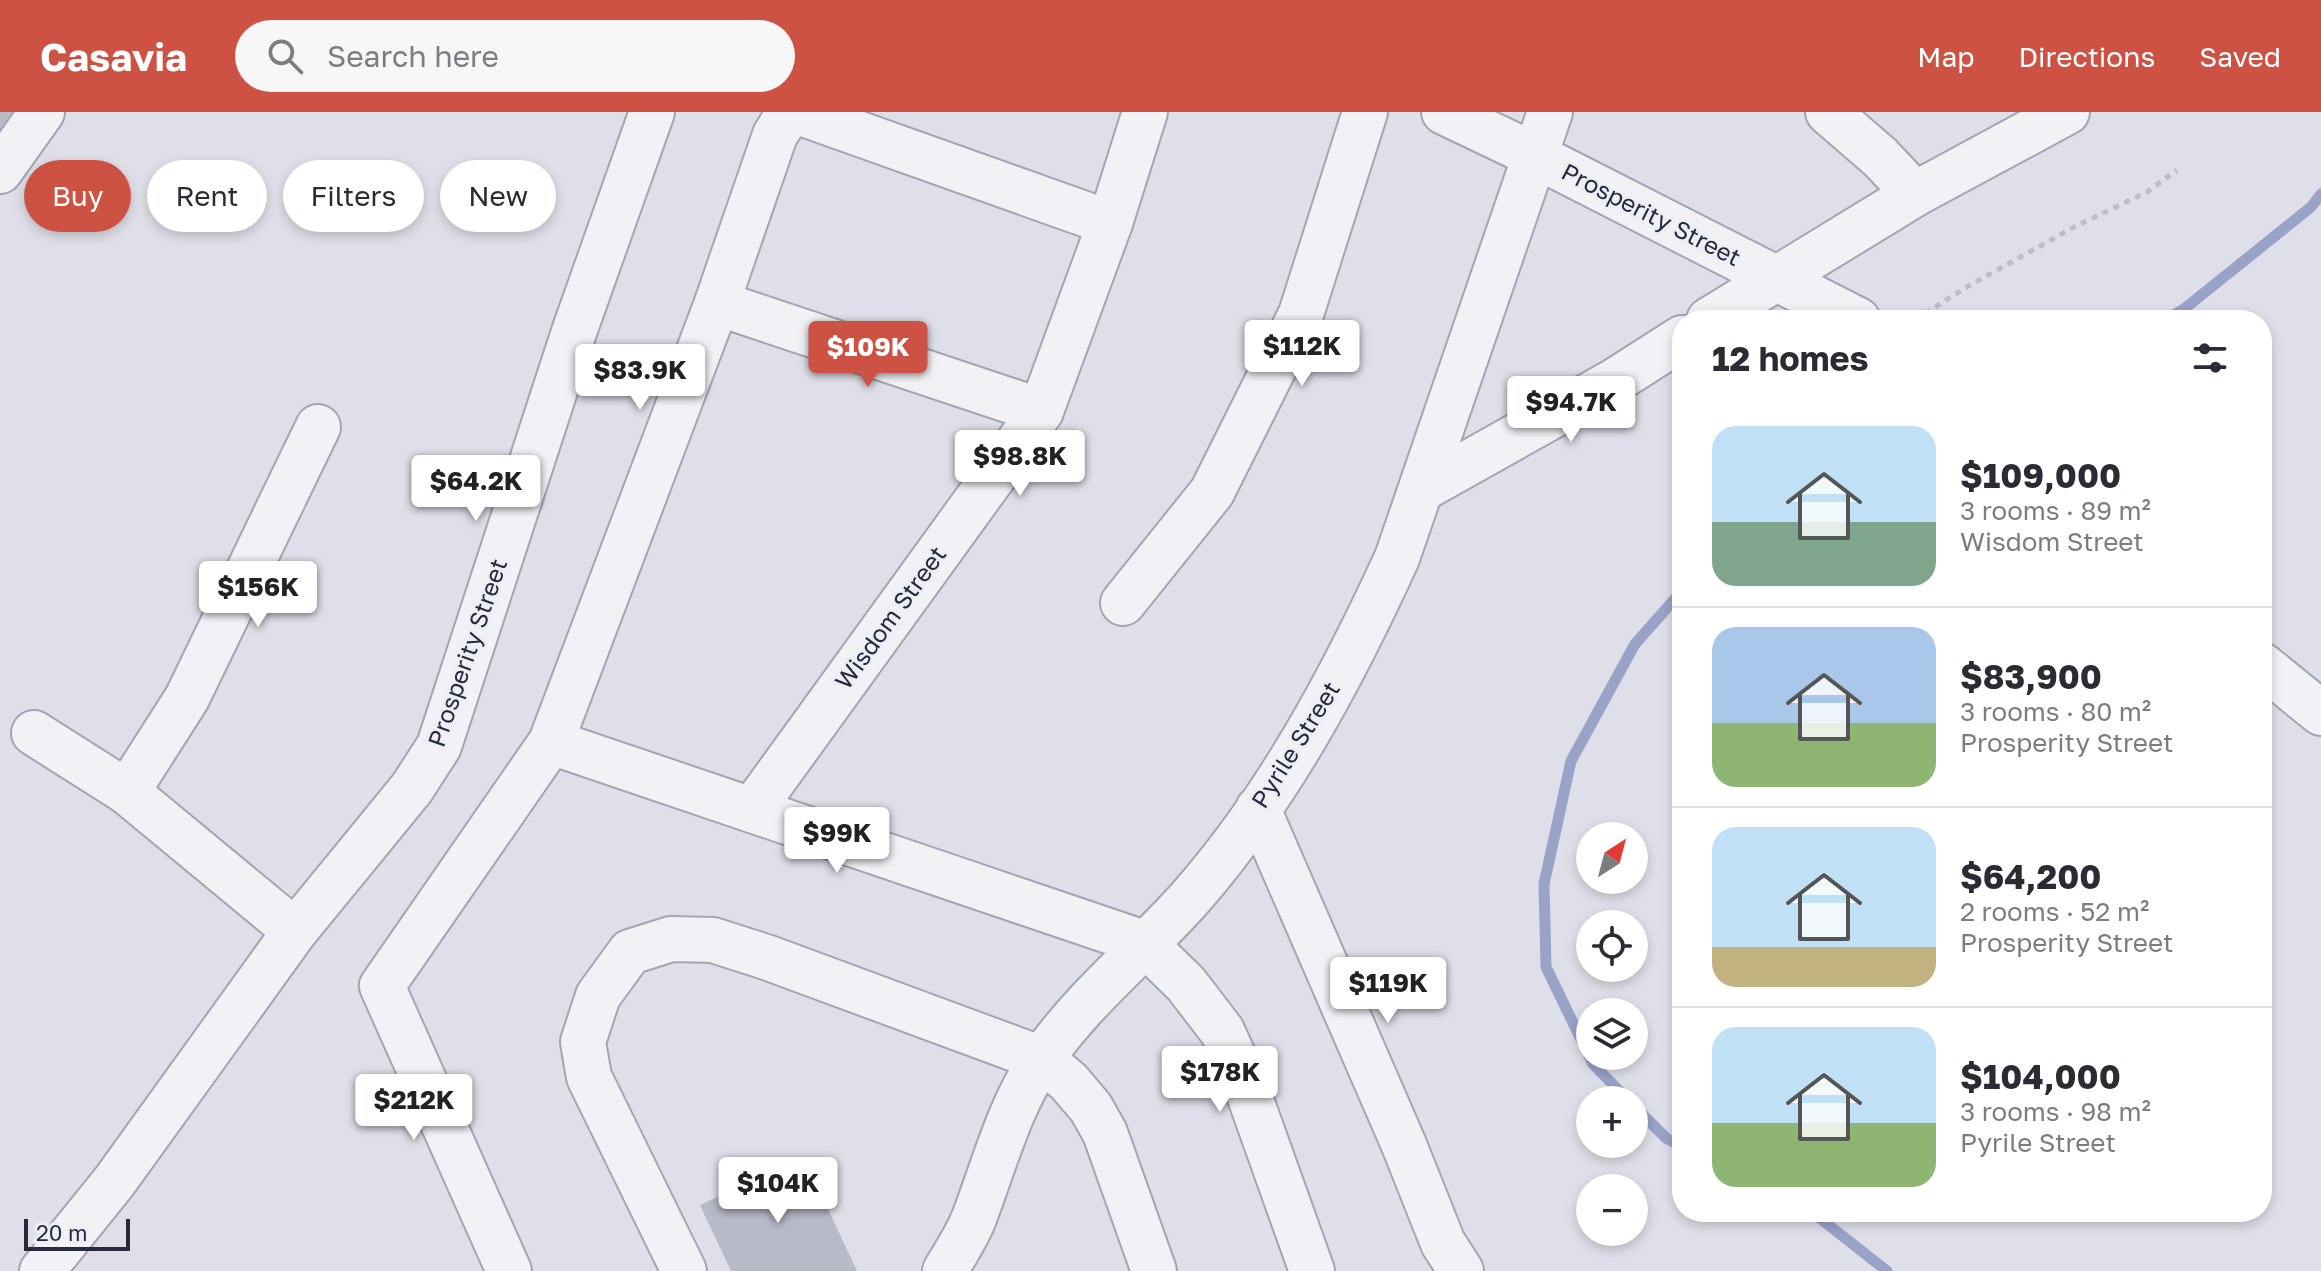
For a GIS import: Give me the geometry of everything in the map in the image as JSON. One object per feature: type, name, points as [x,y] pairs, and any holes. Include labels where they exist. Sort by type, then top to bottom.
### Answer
[{"type":"street","points":[[0,171],[42,112]]},
{"type":"street","name":"Prosperity Street","points":[[42,1271],[114,1182],[295,931],[412,788],[439,746],[574,332],[652,112]]},
{"type":"street","points":[[509,1271],[382,986],[551,742],[717,303],[775,135],[787,116],[796,112],[1110,223]]},
{"type":"street","name":"Wisdom Street","points":[[752,810],[1041,411],[1110,223],[1145,112]]},
{"type":"street","points":[[1123,603],[1212,492],[1301,314],[1365,112]]},
{"type":"street","name":"Prosperity Street","points":[[1444,112],[1838,310]]},
{"type":"street","name":"Pyrile Street","points":[[945,1271],[973,1222],[1020,1093],[1042,1059],[1075,1014],[1189,899],[1258,809],[1316,718],[1367,624],[1397,558],[1422,489],[1550,112]]},
{"type":"street","points":[[1828,112],[1880,157],[1915,194]]},
{"type":"street","points":[[1724,310],[2037,119]]},
{"type":"street","points":[[717,303],[1041,411]]},
{"type":"street","points":[[1422,489],[1613,382],[1672,344]]},
{"type":"street","points":[[127,792],[187,698],[318,427]]},
{"type":"street","points":[[2272,673],[2321,713]]},
{"type":"street","points":[[34,733],[127,792],[295,931]]},
{"type":"street","points":[[551,742],[1144,943],[1186,984],[1222,1031],[1242,1075],[1312,1271]]},
{"type":"street","points":[[1258,809],[1404,1145],[1443,1243],[1461,1271]]},
{"type":"street","points":[[684,1271],[589,1077],[583,1042],[598,996],[630,952],[671,939],[713,940],[766,957],[1042,1059],[1069,1082],[1091,1108],[1105,1133],[1154,1271]]},
{"type":"path","points":[[1931,310],[2076,226],[2147,192],[2177,170]]},
{"type":"building","points":[[0,112],[25,112],[0,146]]},
{"type":"building","points":[[804,1158],[857,1271],[731,1271],[700,1205]]},
{"type":"waterway","points":[[2182,310],[2311,207],[2321,194]]},
{"type":"waterway","points":[[1614,1086],[1593,1064],[1546,967],[1544,884],[1571,761],[1635,644],[1672,602]]},
{"type":"waterway","points":[[1648,1120],[1672,1141]]},
{"type":"waterway","points":[[1825,1222],[1887,1271]]}]
